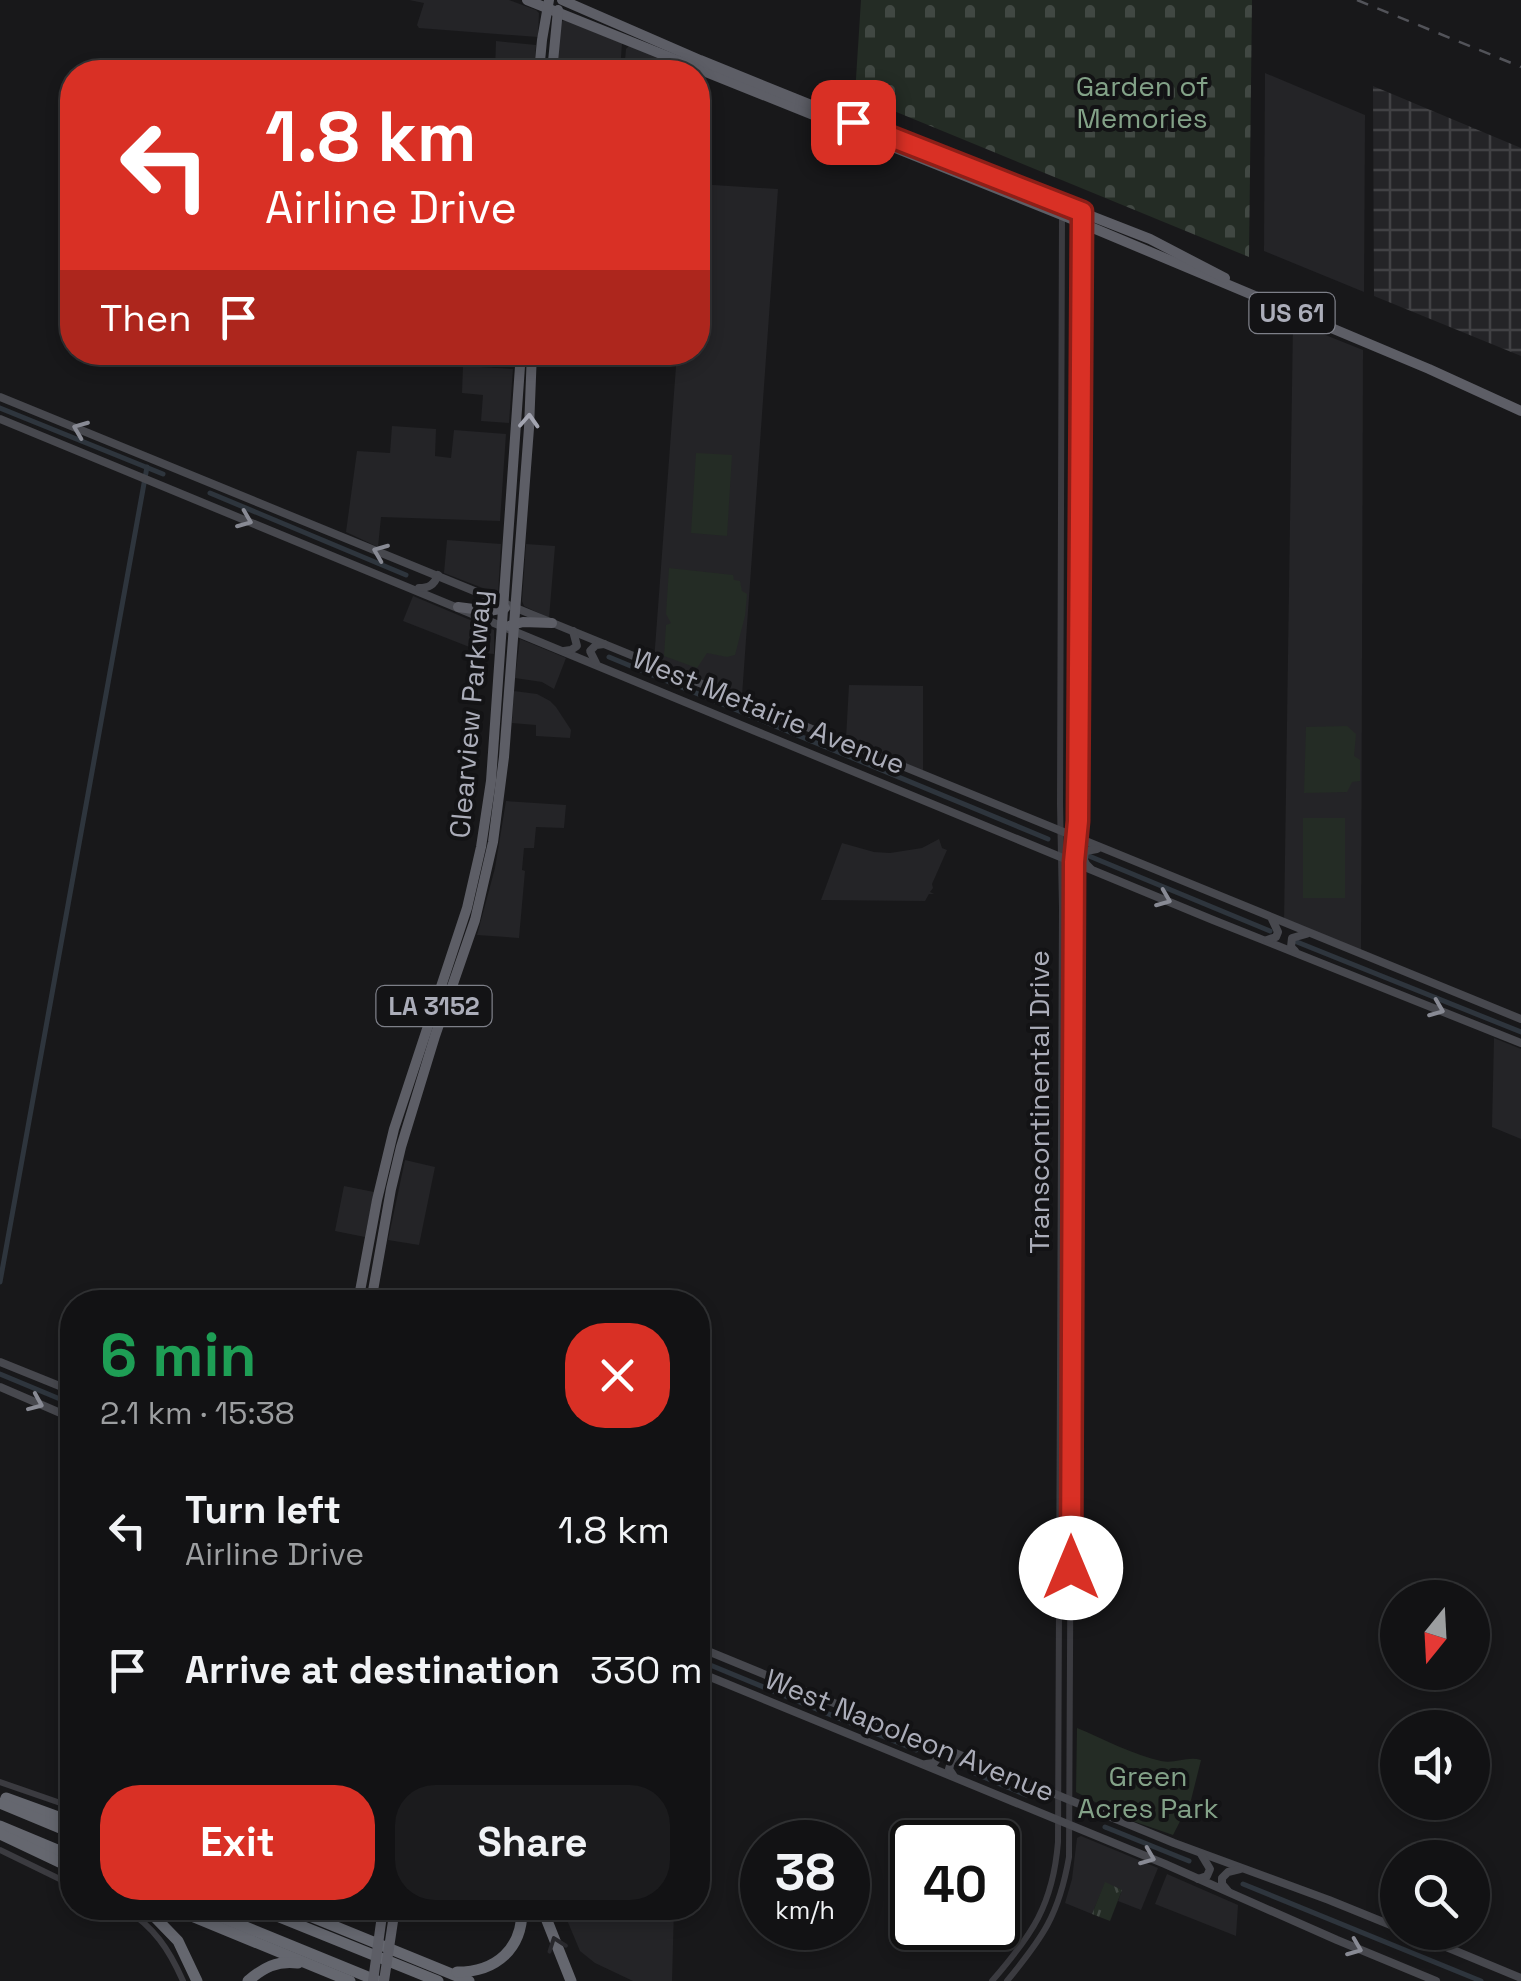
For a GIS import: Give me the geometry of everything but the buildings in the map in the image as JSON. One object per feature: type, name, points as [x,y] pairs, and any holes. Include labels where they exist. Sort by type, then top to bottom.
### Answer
[{"type":"highway","name":"US 61","points":[[527,0],[685,60]]},
{"type":"highway","name":"US 61","points":[[562,0],[703,60]]},
{"type":"highway","points":[[542,60],[551,7],[562,0]]},
{"type":"highway","points":[[551,7],[552,60]]},
{"type":"highway","name":"US 61","points":[[710,63],[1063,210]]},
{"type":"highway","name":"US 61","points":[[710,70],[1081,217],[1150,239],[1249,289],[1440,368],[1521,408]]},
{"type":"highway","name":"Clearview Parkway","points":[[361,1290],[405,1132],[475,920],[493,842],[507,706],[510,488],[520,365]]},
{"type":"highway","name":"Clearview Parkway","points":[[507,606],[516,592],[531,365]]},
{"type":"highway","points":[[510,488],[524,488]]},
{"type":"highway","points":[[458,606],[489,611],[507,606]]},
{"type":"highway","points":[[508,626],[552,623]]},
{"type":"highway","name":"Clearview Parkway","points":[[373,1290],[378,1224],[374,1219],[394,1128],[473,883],[488,809],[501,638],[508,626]]},
{"type":"highway","points":[[498,678],[503,682],[501,701],[507,706]]},
{"type":"highway","points":[[455,982],[451,976],[456,944]]},
{"type":"highway","points":[[438,1027],[447,990],[441,986]]},
{"type":"highway","points":[[0,1796],[60,1818]]},
{"type":"highway","points":[[0,1804],[60,1828]]},
{"type":"highway","points":[[0,1830],[60,1852]]},
{"type":"highway","points":[[0,1830],[60,1862]]},
{"type":"highway","points":[[159,1920],[178,1941],[197,1981]]},
{"type":"highway","points":[[201,1920],[350,1981]]},
{"type":"highway","points":[[229,1920],[379,1981]]},
{"type":"highway","points":[[289,1920],[443,1977],[469,1981]]},
{"type":"highway","points":[[320,1920],[443,1977],[489,1968],[500,1960],[513,1944],[520,1920]]},
{"type":"highway","points":[[379,1981],[382,1920]]},
{"type":"highway","points":[[379,1981],[392,1920]]},
{"type":"highway","points":[[547,1920],[571,1981]]},
{"type":"highway","points":[[248,1981],[279,1963],[312,1966]]},
{"type":"main road","name":"West Metairie Avenue","points":[[0,397],[1521,1019]]},
{"type":"main road","name":"West Metairie Avenue","points":[[0,419],[1061,857],[1521,1042]]},
{"type":"main road","points":[[155,483],[176,486],[180,482],[178,470],[170,466]]},
{"type":"main road","points":[[205,504],[192,494],[192,488],[196,482],[212,482]]},
{"type":"main road","points":[[413,587],[424,578],[416,566]]},
{"type":"main road","points":[[413,587],[429,587],[438,576]]},
{"type":"main road","points":[[430,595],[442,585],[460,584]]},
{"type":"main road","points":[[442,585],[439,594],[443,600]]},
{"type":"main road","points":[[564,651],[577,646],[573,631]]},
{"type":"main road","points":[[597,665],[590,651],[604,644]]},
{"type":"main road","points":[[1033,845],[1053,842],[1053,832],[1048,827]]},
{"type":"main road","points":[[1093,870],[1084,862],[1084,856],[1091,849],[1101,849]]},
{"type":"main road","points":[[1262,939],[1276,938],[1278,932],[1267,916]]},
{"type":"main road","points":[[1296,952],[1290,947],[1292,938],[1316,935]]},
{"type":"main road","points":[[0,1362],[60,1385]]},
{"type":"main road","points":[[0,1388],[60,1413]]},
{"type":"main road","name":"West Napoleon Avenue","points":[[710,1652],[1200,1853],[1380,1921]]},
{"type":"main road","name":"West Napoleon Avenue","points":[[710,1677],[1436,1981]]},
{"type":"main road","points":[[922,1764],[937,1759],[930,1742]]},
{"type":"main road","points":[[955,1778],[950,1768],[952,1762],[972,1760]]},
{"type":"main road","points":[[1198,1879],[1207,1876],[1210,1869],[1200,1853]]},
{"type":"main road","points":[[1230,1893],[1222,1878],[1228,1872],[1244,1869]]},
{"type":"main road","points":[[1453,1950],[1521,1978]]},
{"type":"street","name":"Transcontinental Drive","points":[[992,1981],[1026,1942],[1042,1912],[1056,1867],[1058,1820],[1063,210]]},
{"type":"street","name":"Transcontinental Drive","points":[[1006,1981],[1042,1937],[1057,1905],[1069,1857],[1081,217]]},
{"type":"street","points":[[1061,1368],[1072,1369]]},
{"type":"street","points":[[0,1782],[60,1804]]},
{"type":"street","points":[[0,1850],[60,1878]]},
{"type":"street","points":[[143,1920],[168,1948],[183,1981]]},
{"type":"shaded area","points":[[409,0],[509,0],[539,13],[538,37],[419,28],[424,3]]},
{"type":"shaded area","points":[[564,20],[622,43],[621,60],[557,60],[560,23]]},
{"type":"shaded area","points":[[496,41],[536,45],[535,60],[495,60]]},
{"type":"shaded area","points":[[629,46],[666,60],[625,60]]},
{"type":"shaded area","points":[[1265,73],[1365,115],[1364,292],[1264,251]]},
{"type":"shaded area","points":[[1373,86],[1521,148],[1521,356],[1374,296]]},
{"type":"shaded area","points":[[710,185],[778,189],[742,696],[654,661],[676,365],[710,365]]},
{"type":"shaded area","points":[[1293,322],[1363,350],[1361,950],[1284,925]]},
{"type":"shaded area","points":[[463,366],[513,369],[509,423],[481,421],[483,395],[462,393]]},
{"type":"shaded area","points":[[392,426],[436,429],[435,456],[451,458],[454,430],[506,434],[500,521],[381,517],[378,547],[346,532],[357,451],[390,453]]},
{"type":"shaded area","points":[[447,540],[501,544],[498,594],[444,573]]},
{"type":"shaded area","points":[[526,544],[555,546],[549,618],[524,606],[522,601]]},
{"type":"shaded area","points":[[413,596],[494,630],[494,654],[474,652],[403,621]]},
{"type":"shaded area","points":[[520,639],[566,658],[554,689],[542,682],[515,678]]},
{"type":"shaded area","points":[[849,685],[923,686],[923,771],[846,739]]},
{"type":"shaded area","points":[[514,691],[537,694],[550,701],[571,730],[570,738],[536,736],[536,725],[512,723]]},
{"type":"shaded area","points":[[506,801],[566,805],[564,828],[536,827],[534,848],[524,848],[519,938],[477,935],[495,868]]},
{"type":"shaded area","points":[[939,839],[947,850],[932,884],[930,892],[934,894],[929,894],[925,901],[821,900],[842,843],[890,853],[922,848]]},
{"type":"shaded area","points":[[1494,1038],[1521,1049],[1521,1139],[1492,1127]]},
{"type":"shaded area","points":[[405,1160],[435,1167],[419,1245],[388,1240]]},
{"type":"shaded area","points":[[344,1186],[374,1192],[365,1237],[335,1231]]},
{"type":"shaded area","points":[[1081,1836],[1158,1868],[1141,1910],[1118,1901],[1122,1890],[1105,1883],[1092,1914],[1065,1903],[1077,1838]]},
{"type":"shaded area","points":[[1167,1874],[1238,1905],[1236,1936],[1155,1904]]},
{"type":"shaded area","points":[[567,1920],[674,1920],[672,1981],[633,1981],[595,1963],[580,1951]]},
{"type":"green space","name":"Garden of Memories","points":[[861,0],[1252,0],[1249,257],[855,95]]},
{"type":"green space","points":[[696,453],[732,455],[727,536],[691,533]]},
{"type":"green space","points":[[669,568],[733,575],[734,580],[740,581],[747,594],[735,655],[707,653],[697,668],[664,656],[666,625],[671,623],[666,614]]},
{"type":"green space","points":[[1347,726],[1356,734],[1354,756],[1360,760],[1360,781],[1352,782],[1347,792],[1304,793],[1306,727]]},
{"type":"green space","points":[[1303,818],[1345,818],[1345,898],[1303,898]]},
{"type":"green space","name":"Green Acres Park","points":[[1077,1728],[1150,1758],[1166,1762],[1201,1760],[1191,1800],[1173,1835],[1127,1819],[1076,1792]]},
{"type":"green space","points":[[1105,1882],[1122,1890],[1110,1921],[1092,1914]]},
{"type":"waterway","points":[[0,408],[163,474]]},
{"type":"waterway","points":[[0,1282],[147,467]]},
{"type":"waterway","points":[[210,493],[406,575]]},
{"type":"waterway","points":[[609,657],[1048,839]]},
{"type":"waterway","points":[[1089,856],[1270,931]]},
{"type":"waterway","points":[[1297,942],[1521,1032]]},
{"type":"waterway","points":[[0,1374],[60,1399]]},
{"type":"waterway","points":[[710,1665],[916,1750]]},
{"type":"waterway","points":[[972,1772],[1026,1795]]},
{"type":"waterway","points":[[1105,1827],[1189,1861]]},
{"type":"waterway","points":[[1243,1884],[1481,1981]]},
{"type":"railway","points":[[1357,0],[1521,67]]},
{"type":"route","points":[[853,122],[1082,212],[1071,1568]]}]
